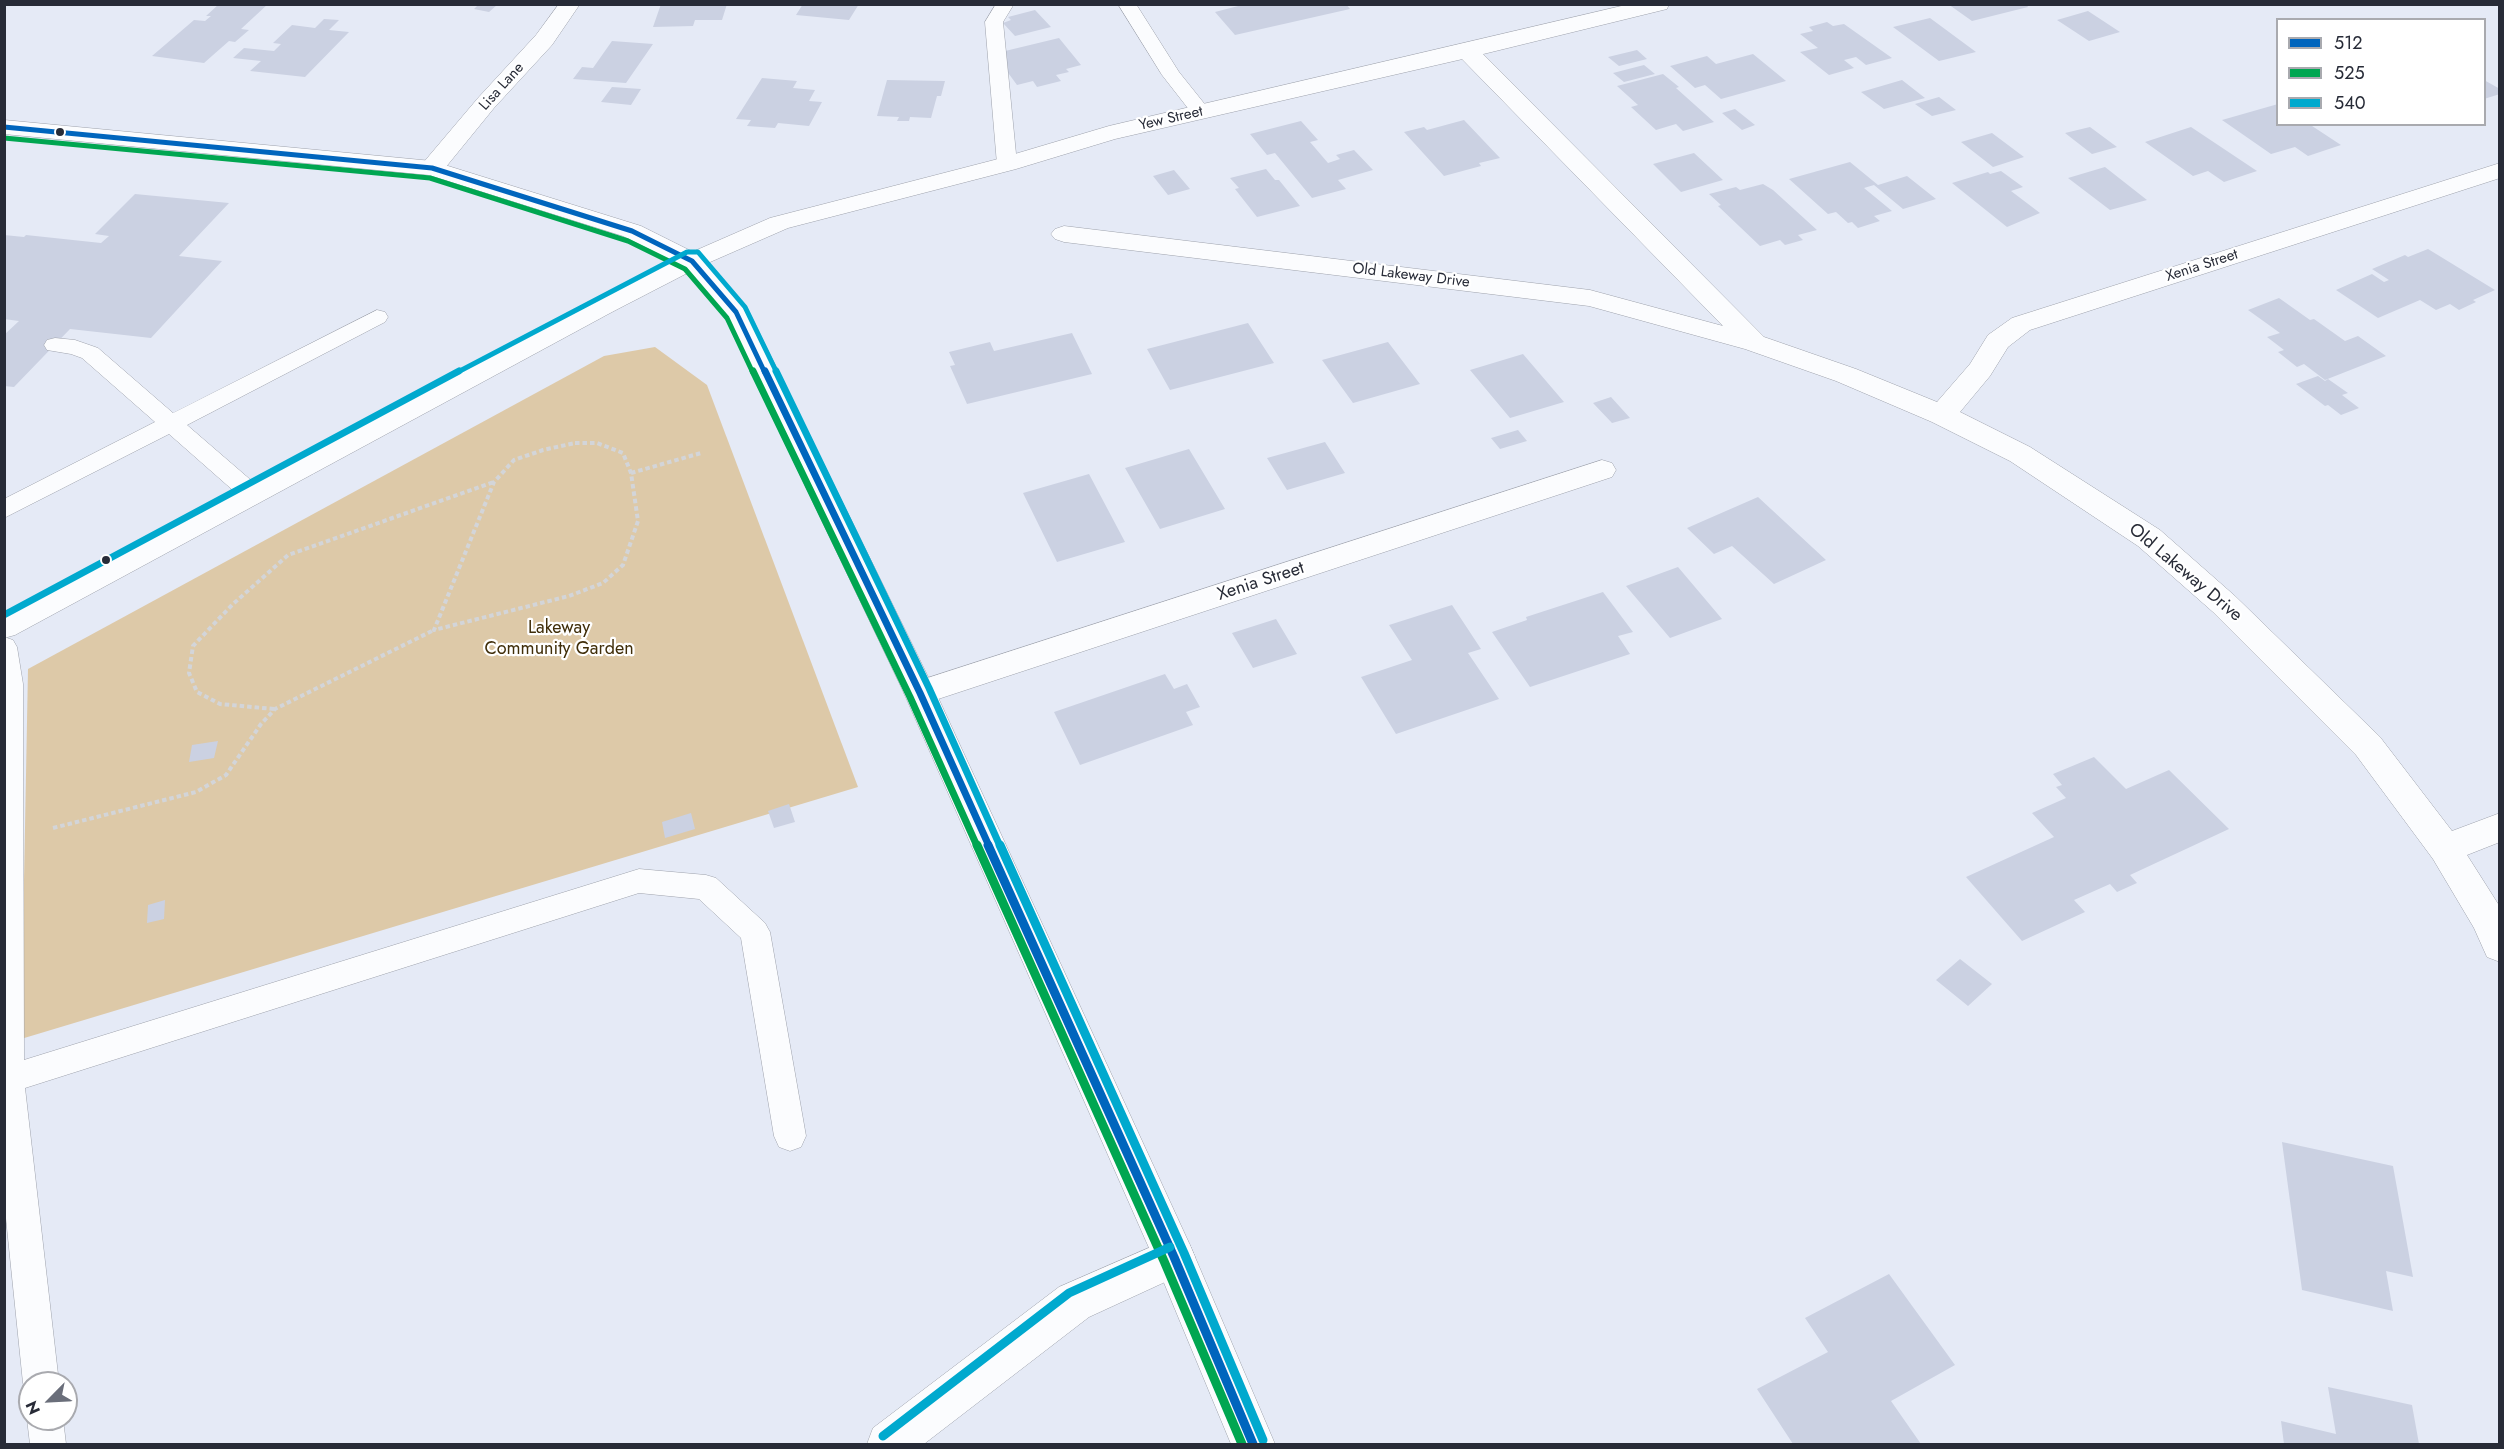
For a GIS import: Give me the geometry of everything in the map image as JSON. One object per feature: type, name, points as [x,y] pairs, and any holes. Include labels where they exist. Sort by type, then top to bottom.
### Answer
[{"type":"street","name":"Lisa Lane","points":[[432,168],[486,103],[544,40],[570,4]]},
{"type":"street","name":"Yew Street","points":[[4,627],[573,321],[692,261],[779,223],[1007,164],[1109,133],[1467,51],[1659,4]]},
{"type":"street","name":"Old Lakeway Drive","points":[[1467,51],[1755,343]]},
{"type":"street","points":[[4,127],[432,168],[617,225],[692,261],[736,312],[920,693],[1174,1257],[1253,1444]]},
{"type":"street","name":"Xenia Street","points":[[1942,415],[1980,370],[1998,341],[2021,324],[2499,170]]},
{"type":"street","name":"Old Lakeway Drive","points":[[1064,234],[1590,298],[1755,343],[1846,375],[1942,415],[2020,454],[2149,538],[2224,604],[2368,746],[2445,849],[2488,920],[2499,946]]},
{"type":"street","name":"Xenia Street","points":[[920,693],[1602,470]]},
{"type":"street","points":[[2445,849],[2499,827]]},
{"type":"street","points":[[889,1444],[1074,1302],[1174,1257]]},
{"type":"lane","points":[[1005,4],[994,22],[1007,164]]},
{"type":"lane","points":[[1127,4],[1171,75],[1201,112]]},
{"type":"lane","points":[[4,510],[377,317]]},
{"type":"lane","points":[[55,345],[75,346],[90,353],[252,494]]},
{"type":"lane","points":[[4,647],[10,684],[6,1079],[40,1371]]},
{"type":"lane","points":[[6,1079],[639,881],[706,887],[754,932],[790,1136]]},
{"type":"path","points":[[8,839],[196,792],[226,775],[261,724],[275,709],[434,630],[569,596],[603,583],[622,565],[638,522],[631,473],[623,453],[597,443],[575,443],[543,450],[514,460],[494,482],[434,630]]},
{"type":"path","points":[[631,473],[701,453]]},
{"type":"path","points":[[275,709],[220,704],[197,692],[189,673],[193,646],[232,605],[288,555],[494,482]]},
{"type":"green space","name":"Lakeway Community Garden","points":[[655,347],[707,385],[858,787],[21,1039],[28,669],[604,356]]},
{"type":"building","points":[[219,4],[268,4],[241,29],[249,30],[235,42],[229,41],[204,63],[152,56],[194,20],[205,21],[211,16],[206,16]]},
{"type":"building","points":[[479,4],[497,5],[489,12],[474,9]]},
{"type":"building","points":[[661,4],[727,4],[722,20],[695,20],[693,26],[653,27]]},
{"type":"building","points":[[803,4],[859,4],[849,20],[796,15]]},
{"type":"building","points":[[1246,4],[1346,4],[1350,9],[1235,35],[1215,12]]},
{"type":"building","points":[[1948,4],[2026,4],[2028,7],[1972,21]]},
{"type":"building","points":[[1035,10],[1051,27],[1015,36],[1003,23],[1011,20],[1008,17]]},
{"type":"building","points":[[2088,11],[2120,32],[2089,41],[2057,20]]},
{"type":"building","points":[[1930,18],[1976,52],[1939,61],[1893,27]]},
{"type":"building","points":[[324,19],[339,20],[329,30],[349,32],[305,77],[250,71],[261,61],[233,58],[244,48],[274,51],[281,44],[273,43],[292,25],[315,28]]},
{"type":"building","points":[[1827,22],[1833,26],[1844,24],[1892,58],[1866,65],[1856,57],[1844,60],[1854,68],[1829,75],[1800,52],[1818,48],[1800,34],[1813,31],[1809,27]]},
{"type":"building","points":[[1059,38],[1081,65],[1066,69],[1069,72],[1056,75],[1061,81],[1037,87],[1033,81],[1017,85],[998,59],[1001,52]]},
{"type":"building","points":[[612,41],[653,44],[626,83],[573,79],[582,67],[593,68]]},
{"type":"building","points":[[1637,50],[1647,59],[1619,66],[1608,57]]},
{"type":"building","points":[[1753,54],[1786,81],[1721,99],[1705,85],[1695,88],[1670,66],[1707,56],[1716,64]]},
{"type":"building","points":[[1644,65],[1655,74],[1624,82],[1613,73]]},
{"type":"building","points":[[1663,74],[1714,122],[1683,131],[1676,124],[1656,130],[1631,107],[1638,105],[1617,86]]},
{"type":"building","points":[[762,78],[797,81],[793,88],[815,90],[809,101],[822,102],[809,126],[778,123],[775,128],[747,126],[751,120],[736,119]]},
{"type":"building","points":[[887,80],[945,81],[941,96],[937,96],[931,118],[910,117],[909,121],[897,121],[899,117],[877,116]]},
{"type":"building","points":[[1902,80],[1925,98],[1884,109],[1861,92]]},
{"type":"building","points":[[2486,81],[2500,89],[2500,94],[2486,98]]},
{"type":"building","points":[[612,87],[641,89],[631,105],[601,102]]},
{"type":"building","points":[[1939,97],[1956,110],[1932,116],[1915,104]]},
{"type":"building","points":[[2276,105],[2276,126],[2312,126],[2341,145],[2308,156],[2295,147],[2271,154],[2222,120]]},
{"type":"building","points":[[1735,109],[1755,125],[1742,130],[1722,113]]},
{"type":"building","points":[[1464,120],[1500,158],[1479,163],[1481,166],[1444,176],[1404,132],[1424,127],[1427,130]]},
{"type":"building","points":[[1301,121],[1318,140],[1310,142],[1328,163],[1340,159],[1336,155],[1354,150],[1373,170],[1338,180],[1346,189],[1312,198],[1275,153],[1267,155],[1250,134]]},
{"type":"building","points":[[2090,127],[2117,147],[2092,154],[2065,133]]},
{"type":"building","points":[[2191,127],[2257,171],[2224,182],[2208,171],[2193,176],[2145,142]]},
{"type":"building","points":[[1992,133],[2024,157],[1993,167],[1961,142]]},
{"type":"building","points":[[1694,153],[1723,180],[1681,192],[1653,164]]},
{"type":"building","points":[[1850,162],[1878,185],[1907,176],[1936,199],[1903,209],[1874,185],[1864,188],[1892,211],[1874,216],[1880,221],[1858,228],[1852,222],[1848,223],[1836,212],[1828,214],[1789,179]]},
{"type":"building","points":[[2105,167],[2147,200],[2110,210],[2068,178]]},
{"type":"building","points":[[1266,169],[1275,180],[1279,180],[1300,206],[1257,217],[1235,189],[1239,188],[1230,178]]},
{"type":"building","points":[[1174,170],[1190,189],[1168,195],[1153,176]]},
{"type":"building","points":[[2001,171],[2023,187],[2011,191],[2040,213],[2007,227],[1952,183],[1988,172],[1990,174]]},
{"type":"building","points":[[1763,184],[1773,190],[1817,230],[1798,235],[1803,240],[1785,245],[1780,240],[1760,246],[1718,206],[1721,205],[1709,194],[1736,187],[1740,190]]},
{"type":"building","points":[[135,194],[229,203],[179,256],[222,261],[151,338],[70,329],[14,387],[4,386],[4,335],[19,321],[4,319],[4,235],[24,237],[26,235],[101,243],[109,236],[95,234]]},
{"type":"building","points":[[2428,249],[2495,290],[2473,300],[2476,302],[2459,310],[2450,304],[2436,310],[2420,300],[2378,318],[2336,290],[2372,274],[2384,282],[2389,280],[2372,269],[2405,255],[2408,257]]},
{"type":"building","points":[[2279,298],[2345,341],[2358,336],[2386,356],[2325,380],[2304,364],[2297,367],[2278,352],[2284,350],[2267,337],[2280,333],[2248,310]]},
{"type":"building","points":[[1248,323],[1274,363],[1170,390],[1147,349]]},
{"type":"building","points":[[1072,333],[1092,374],[967,404],[950,366],[955,365],[949,352],[990,342],[994,351]]},
{"type":"building","points":[[1388,342],[1420,384],[1353,403],[1322,360]]},
{"type":"building","points":[[1523,354],[1564,402],[1510,418],[1470,370]]},
{"type":"building","points":[[2318,376],[2325,381],[2328,379],[2348,393],[2342,395],[2359,408],[2341,415],[2296,384]]},
{"type":"building","points":[[1611,397],[1630,418],[1612,423],[1593,403]]},
{"type":"building","points":[[1518,430],[1527,441],[1500,449],[1491,438]]},
{"type":"building","points":[[1325,442],[1345,473],[1287,490],[1267,458]]},
{"type":"building","points":[[1189,449],[1225,509],[1160,529],[1125,468]]},
{"type":"building","points":[[1089,474],[1125,542],[1057,562],[1023,493]]},
{"type":"building","points":[[1758,497],[1826,560],[1774,584],[1732,546],[1714,554],[1687,528]]},
{"type":"building","points":[[1678,567],[1722,619],[1670,638],[1626,586]]},
{"type":"building","points":[[1603,592],[1633,632],[1618,636],[1630,654],[1530,687],[1492,632],[1527,620],[1526,617]]},
{"type":"building","points":[[1452,605],[1481,649],[1468,653],[1499,699],[1396,734],[1361,677],[1412,660],[1389,625]]},
{"type":"building","points":[[1276,619],[1297,654],[1253,668],[1232,633]]},
{"type":"building","points":[[1165,674],[1174,689],[1187,684],[1200,707],[1186,712],[1193,725],[1080,765],[1054,712]]},
{"type":"building","points":[[218,741],[214,758],[189,762],[192,745]]},
{"type":"building","points":[[2094,757],[2126,789],[2169,770],[2229,829],[2130,875],[2137,883],[2117,892],[2110,884],[2074,900],[2085,912],[2022,941],[1966,877],[2054,837],[2032,813],[2066,798],[2056,787],[2062,785],[2053,774]]},
{"type":"building","points":[[789,804],[795,822],[774,828],[768,811]]},
{"type":"building","points":[[691,813],[695,829],[665,838],[662,822]]},
{"type":"building","points":[[165,900],[164,919],[147,923],[148,905]]},
{"type":"building","points":[[1960,959],[1992,984],[1968,1006],[1936,980]]},
{"type":"building","points":[[2282,1142],[2393,1166],[2413,1277],[2386,1271],[2393,1311],[2302,1290]]},
{"type":"building","points":[[1889,1274],[1955,1365],[1891,1401],[1921,1444],[1793,1444],[1757,1389],[1828,1352],[1805,1318]]},
{"type":"building","points":[[2328,1387],[2412,1405],[2419,1444],[2284,1444],[2281,1421],[2336,1434]]},
{"type":"transit line","name":"512","points":[[4,127],[432,168],[632,231],[692,261],[736,312],[920,693],[1174,1257],[1253,1444]]},
{"type":"transit line","name":"525","points":[[4,138],[430,178],[628,241],[685,269],[727,318],[910,697],[1164,1261],[1242,1444]]},
{"type":"transit line","name":"540","points":[[4,615],[558,318],[687,252],[698,252],[745,307],[929,688],[1184,1253],[1263,1440]]},
{"type":"transit line","name":"540","points":[[883,1436],[1069,1293],[1170,1247]]}]
